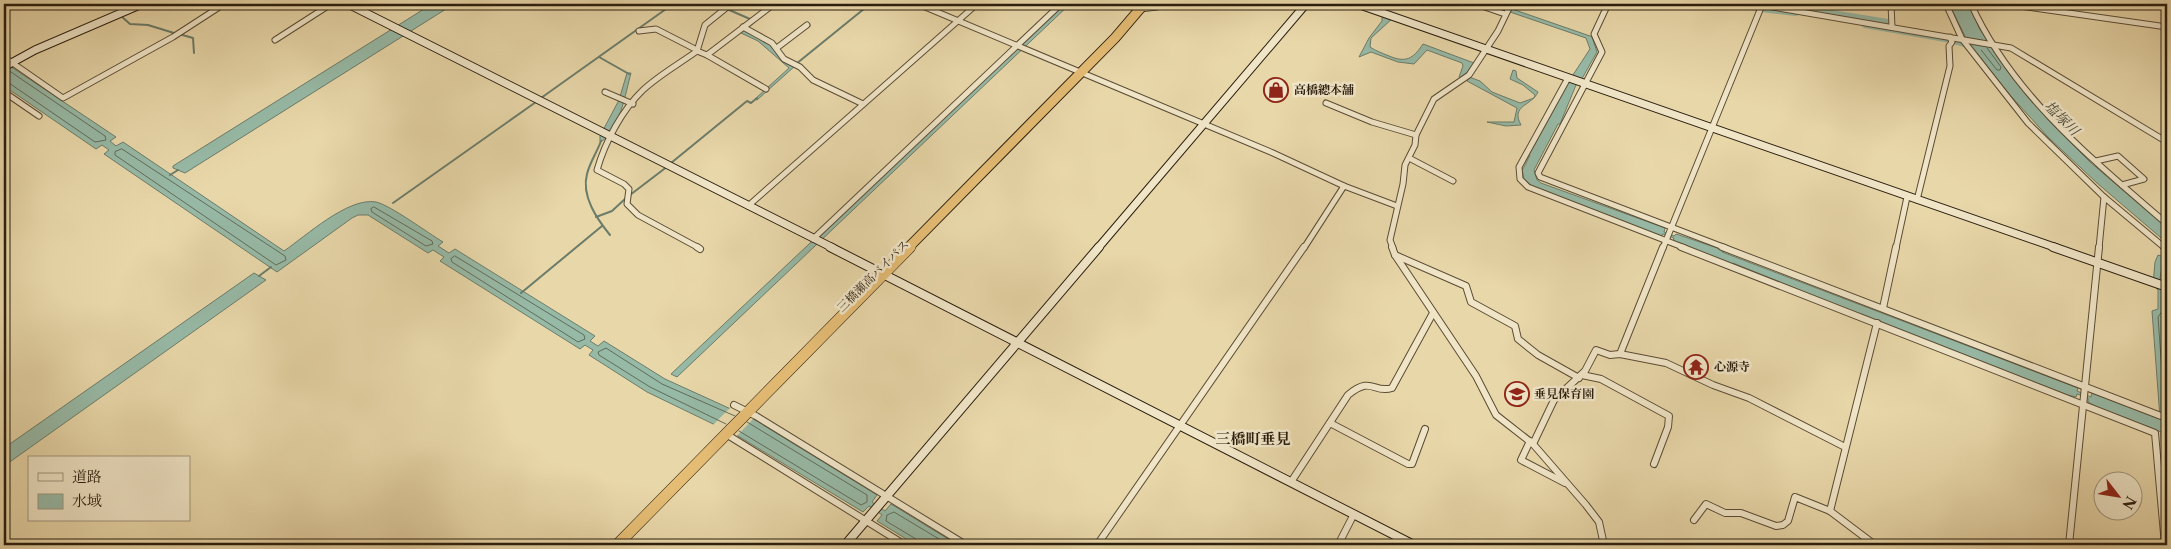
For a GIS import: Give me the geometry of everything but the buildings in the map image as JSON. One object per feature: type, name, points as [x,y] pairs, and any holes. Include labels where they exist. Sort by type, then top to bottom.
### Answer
[{"type":"highway","name":"三橋瀬高バイパス","points":[[616,545],[725,432],[742,410],[880,273],[1141,5]]},
{"type":"highway","name":"三橋瀬高バイパス","points":[[608,545],[725,432]]},
{"type":"street","points":[[119,4],[127,11]]},
{"type":"street","points":[[8,64],[142,4]]},
{"type":"street","points":[[4,58],[8,64],[63,98],[173,36],[224,4]]},
{"type":"street","points":[[275,40],[331,4]]},
{"type":"street","points":[[348,4],[1018,342],[1414,545]]},
{"type":"street","points":[[700,249],[638,215],[627,204],[629,189],[624,184],[596,170],[599,158],[610,137],[643,91],[697,50],[705,25],[726,8],[717,4]]},
{"type":"street","points":[[707,55],[774,4]]},
{"type":"street","points":[[918,4],[1204,126],[1273,153],[1344,186],[1397,206]]},
{"type":"street","points":[[748,206],[977,4]]},
{"type":"street","points":[[816,241],[1061,4]]},
{"type":"street","points":[[1141,5],[1157,7],[1160,4]]},
{"type":"street","points":[[845,545],[1306,4]]},
{"type":"street","points":[[1357,4],[2096,264],[2167,287]]},
{"type":"street","points":[[1476,4],[1505,13]]},
{"type":"street","points":[[1510,4],[1498,31],[1469,75],[1434,99],[1416,135],[1415,145],[1405,166],[1390,240],[1395,255],[1476,376],[1496,415],[1532,443],[1569,485],[1599,522],[1604,537],[1604,545]]},
{"type":"street","points":[[1608,4],[1594,34],[1602,52],[1538,173],[1540,177],[2161,416]]},
{"type":"street","points":[[1755,4],[1993,43],[2011,48],[2167,142]]},
{"type":"street","points":[[1891,4],[1892,27]]},
{"type":"street","points":[[1946,4],[1962,39],[2028,123],[2104,196],[2167,250]]},
{"type":"street","points":[[1971,4],[1981,27],[2027,91],[2056,123],[2167,224]]},
{"type":"street","points":[[2006,4],[2167,27]]},
{"type":"street","points":[[1620,354],[1762,5]]},
{"type":"street","points":[[778,47],[807,25]]},
{"type":"street","points":[[743,27],[766,38],[778,47],[784,59],[800,67],[813,80],[864,104]]},
{"type":"street","points":[[639,31],[656,29],[707,55],[766,89]]},
{"type":"street","points":[[1917,200],[1950,66],[1949,46],[1952,42],[1950,37]]},
{"type":"street","points":[[1568,78],[1519,167],[1520,179],[1528,187],[2155,433],[2165,545]]},
{"type":"street","points":[[4,92],[39,116]]},
{"type":"street","points":[[606,92],[633,104]]},
{"type":"street","points":[[1326,103],[1372,122],[1416,135]]},
{"type":"street","points":[[2096,161],[2118,156],[2144,179],[2122,185]]},
{"type":"street","points":[[1409,158],[1453,181]]},
{"type":"street","points":[[1097,545],[1292,268],[1344,186]]},
{"type":"street","points":[[1882,308],[1907,196]]},
{"type":"street","points":[[2069,545],[2104,196]]},
{"type":"street","points":[[1395,255],[1466,286],[1471,302],[1515,326],[1518,339],[1538,355],[1580,376],[1601,379],[1669,416],[1668,428],[1654,464]]},
{"type":"street","points":[[1291,482],[1348,395],[1359,385],[1370,384],[1386,390],[1392,388],[1433,313]]},
{"type":"street","points":[[1830,511],[1876,324]]},
{"type":"street","points":[[1569,485],[1521,460],[1554,400],[1580,376],[1596,350],[1610,355],[1620,354],[1666,363],[1749,398],[1845,447]]},
{"type":"street","points":[[742,410],[884,499],[966,545]]},
{"type":"street","points":[[1330,423],[1408,464],[1412,464],[1425,429]]},
{"type":"street","points":[[725,432],[869,517],[904,545]]},
{"type":"street","points":[[1694,520],[1706,504],[1725,513],[1741,513],[1752,516],[1769,525],[1783,525],[1788,521],[1795,496],[1830,511],[1875,545]]},
{"type":"street","points":[[1338,545],[1354,514]]},
{"type":"water","points":[[432,4],[454,4],[185,173],[173,168],[173,166]]},
{"type":"water","points":[[1064,4],[1070,4],[677,377],[671,374]]},
{"type":"water","name":"塩塚川","points":[[1949,4],[1970,4],[1979,28],[2021,88],[2052,124],[2090,162],[2167,228],[2167,243],[2097,183],[2048,137],[2010,95],[1968,42]]},
{"type":"water","points":[[1512,9],[1592,37],[1597,52],[1579,84],[1576,85],[1560,124],[1558,124],[1534,170],[1537,180],[1541,183],[1665,228],[1664,232],[1674,236],[1676,234],[1723,250],[1722,252],[2078,388],[2077,391],[2091,397],[2092,393],[2160,418],[2152,311],[2158,309],[2158,290],[2153,285],[2155,262],[2158,255],[2164,257],[2160,278],[2165,284],[2167,296],[2167,480],[2166,466],[2162,464],[2161,432],[2097,407],[2088,402],[2088,398],[2077,394],[2076,397],[2068,395],[1733,263],[1732,265],[1673,241],[1674,238],[1663,234],[1661,236],[1532,186],[1524,179],[1522,169],[1567,84],[1590,49],[1586,38],[1510,12]]},
{"type":"water","points":[[1382,16],[1393,18],[1371,38],[1370,47],[1375,50],[1395,58],[1405,59],[1416,53],[1423,44],[1474,63],[1462,79],[1459,77],[1463,66],[1462,63],[1427,50],[1414,64],[1398,62],[1371,52],[1359,57],[1369,38],[1382,21]]},
{"type":"water","points":[[744,30],[765,40],[795,66],[757,100],[755,99],[789,68],[758,41],[741,33]]},
{"type":"water","points":[[4,62],[116,137],[110,141],[116,146],[123,142],[284,251],[340,211],[353,205],[376,202],[390,208],[443,242],[438,246],[449,253],[455,249],[595,336],[590,341],[598,346],[604,341],[665,379],[755,420],[877,495],[872,502],[885,511],[891,504],[958,545],[916,545],[877,521],[882,515],[869,506],[863,512],[738,436],[647,392],[589,355],[593,350],[585,345],[580,349],[440,261],[444,257],[433,250],[428,253],[368,215],[358,215],[352,218],[277,272],[104,154],[109,150],[102,145],[96,149],[4,86]]},
{"type":"water","points":[[1513,70],[1516,71],[1517,78],[1538,92],[1534,97],[1535,95],[1523,85],[1510,79]]},
{"type":"water","points":[[627,73],[631,73],[621,111],[612,130],[600,142],[600,136],[619,100]]},
{"type":"water","points":[[1469,77],[1480,81],[1492,92],[1520,103],[1533,98],[1518,113],[1521,125],[1506,126],[1487,122],[1514,122],[1517,108],[1467,81]]},
{"type":"water","points":[[254,273],[266,280],[4,466],[4,448]]},
{"type":"pier","points":[[732,406],[754,418],[736,437],[713,425]]},
{"type":"waterway","points":[[541,98],[673,4]]},
{"type":"waterway","points":[[710,4],[722,9]]},
{"type":"waterway","points":[[796,64],[870,4]]},
{"type":"waterway","points":[[1741,4],[1761,9],[1796,13]]},
{"type":"waterway","points":[[1776,4],[1888,22]]},
{"type":"waterway","points":[[727,9],[750,19]]},
{"type":"waterway","points":[[121,16],[130,24],[148,25],[174,33]]},
{"type":"waterway","points":[[747,28],[755,21]]},
{"type":"waterway","points":[[1865,25],[1951,40],[1979,48]]},
{"type":"waterway","points":[[179,34],[193,38],[194,53]]},
{"type":"waterway","points":[[599,57],[629,74]]},
{"type":"waterway","points":[[671,163],[747,101],[751,103],[757,98]]},
{"type":"waterway","points":[[393,203],[536,102]]},
{"type":"waterway","points":[[597,217],[588,199],[586,182],[588,170],[601,141]]},
{"type":"waterway","points":[[630,195],[668,166]]},
{"type":"waterway","points":[[170,175],[178,170]]},
{"type":"waterway","points":[[597,217],[612,211],[626,198]]},
{"type":"waterway","points":[[597,217],[610,235]]},
{"type":"waterway","points":[[521,293],[602,226]]},
{"type":"waterway","points":[[259,276],[271,267]]},
{"type":"place","name":"高橋總本舗","points":[[1276,90]]},
{"type":"place","name":"心源寺","points":[[1696,367]]},
{"type":"place","name":"垂見保育園","points":[[1517,394]]},
{"type":"district","name":"三橋町垂見","points":[[1253,439]]}]
